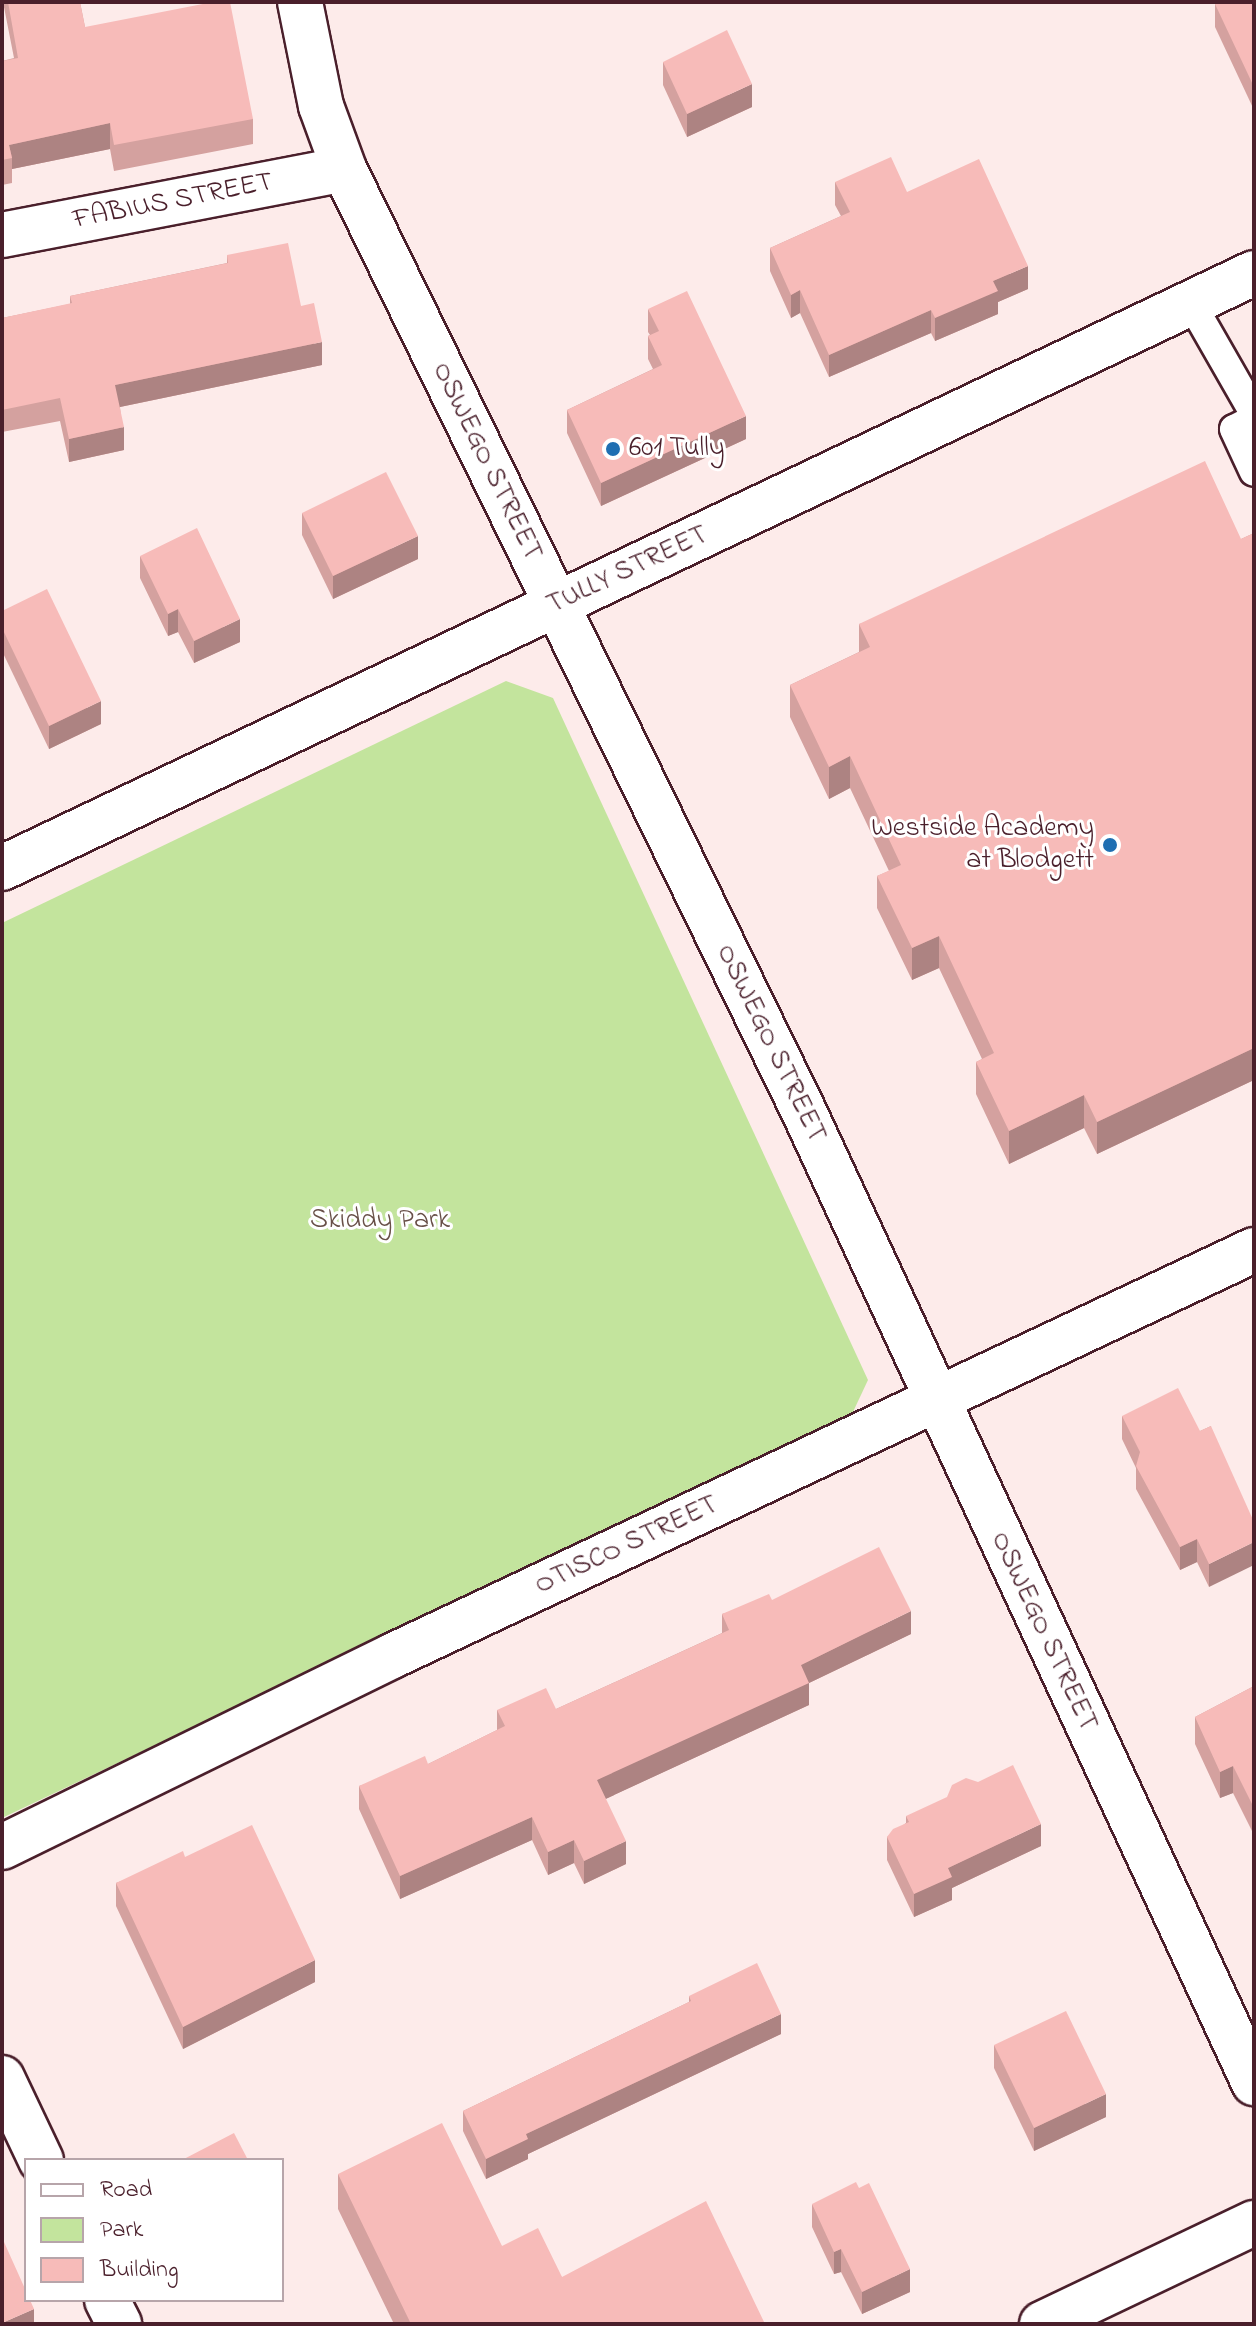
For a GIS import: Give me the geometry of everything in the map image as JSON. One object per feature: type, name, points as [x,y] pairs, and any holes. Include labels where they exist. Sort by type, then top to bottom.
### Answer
[{"type":"street","name":"OSWEGO STREET","points":[[300,2],[321,106],[344,169],[806,1116],[935,1402],[1254,2083]]},
{"type":"street","name":"FABIUS STREET","points":[[2,235],[344,169]]},
{"type":"street","name":"TULLY STREET","points":[[2,868],[1254,273]]},
{"type":"street","name":"OTISCO STREET","points":[[2,1847],[392,1656],[1254,1250]]},
{"type":"street","points":[[2,2078],[40,2158]]},
{"type":"street","points":[[1042,2324],[1254,2223]]},
{"type":"street","points":[[108,2302],[119,2324]]},
{"type":"lane","points":[[1191,303],[1254,416],[1234,429],[1254,472]]},
{"type":"green space","name":"Skiddy Park","points":[[506,681],[553,698],[868,1380],[852,1414],[2,1818],[2,923]]},
{"type":"building","points":[[8,2],[80,2],[85,27],[213,2],[230,2],[253,119],[114,145],[110,123],[9,145],[12,158],[2,160],[2,61],[18,58]]},
{"type":"building","points":[[1254,2],[1254,87],[1215,4]]},
{"type":"building","points":[[727,30],[752,84],[687,114],[663,62]]},
{"type":"building","points":[[891,157],[907,192],[979,159],[1028,266],[993,281],[998,291],[935,318],[931,310],[829,355],[800,290],[791,295],[770,248],[850,212],[835,182]]},
{"type":"building","points":[[288,243],[301,306],[314,303],[322,342],[115,385],[124,427],[69,439],[60,398],[2,410],[2,318],[72,303],[70,296],[228,263],[227,255]]},
{"type":"building","points":[[687,291],[746,416],[601,483],[567,410],[662,365],[648,336],[659,331],[648,309]]},
{"type":"building","name":"Westside Academy at Blodgett","points":[[1205,461],[1241,539],[1254,533],[1254,1048],[1097,1122],[1084,1095],[1009,1131],[976,1062],[994,1053],[939,936],[912,948],[877,876],[901,865],[850,756],[829,767],[790,685],[870,647],[859,624]]},
{"type":"building","points":[[386,472],[418,536],[333,576],[302,513]]},
{"type":"building","points":[[197,528],[240,619],[194,641],[178,609],[168,614],[140,556]]},
{"type":"building","points":[[47,589],[101,701],[49,726],[2,628],[2,611]]},
{"type":"building","points":[[1178,1388],[1200,1431],[1211,1426],[1254,1522],[1254,1542],[1209,1564],[1197,1539],[1180,1547],[1136,1466],[1140,1452],[1122,1416]]},
{"type":"building","points":[[879,1547],[911,1611],[801,1665],[809,1683],[597,1780],[626,1841],[584,1861],[574,1840],[548,1852],[532,1817],[400,1876],[359,1786],[425,1756],[428,1764],[505,1726],[497,1710],[546,1688],[556,1709],[729,1630],[722,1614],[769,1594],[772,1600]]},
{"type":"building","points":[[1254,1686],[1254,1808],[1233,1766],[1220,1772],[1195,1717]]},
{"type":"building","points":[[1013,1765],[1041,1824],[948,1868],[952,1877],[914,1894],[887,1837],[893,1829],[909,1822],[906,1816],[947,1797],[952,1785],[966,1778],[978,1782]]},
{"type":"building","points":[[252,1825],[315,1960],[183,2027],[116,1883],[183,1851],[185,1857]]},
{"type":"building","points":[[757,1963],[781,2014],[526,2134],[528,2139],[486,2159],[463,2111],[691,2001],[689,1996]]},
{"type":"building","points":[[1066,2011],[1106,2094],[1034,2128],[994,2045]]},
{"type":"building","points":[[442,2123],[502,2246],[538,2228],[562,2277],[706,2201],[765,2324],[411,2324],[338,2174]]},
{"type":"building","points":[[234,2133],[247,2158],[186,2158]]},
{"type":"building","points":[[856,2182],[859,2188],[869,2183],[910,2269],[862,2292],[841,2249],[834,2252],[812,2204]]},
{"type":"building","points":[[2,2243],[24,2287],[24,2302],[31,2302],[34,2309],[2,2323]]},
{"type":"place","name":"601 Tully","points":[[613,449]]},
{"type":"place","name":"Westside Academy at Blodgett","points":[[1110,845]]}]
